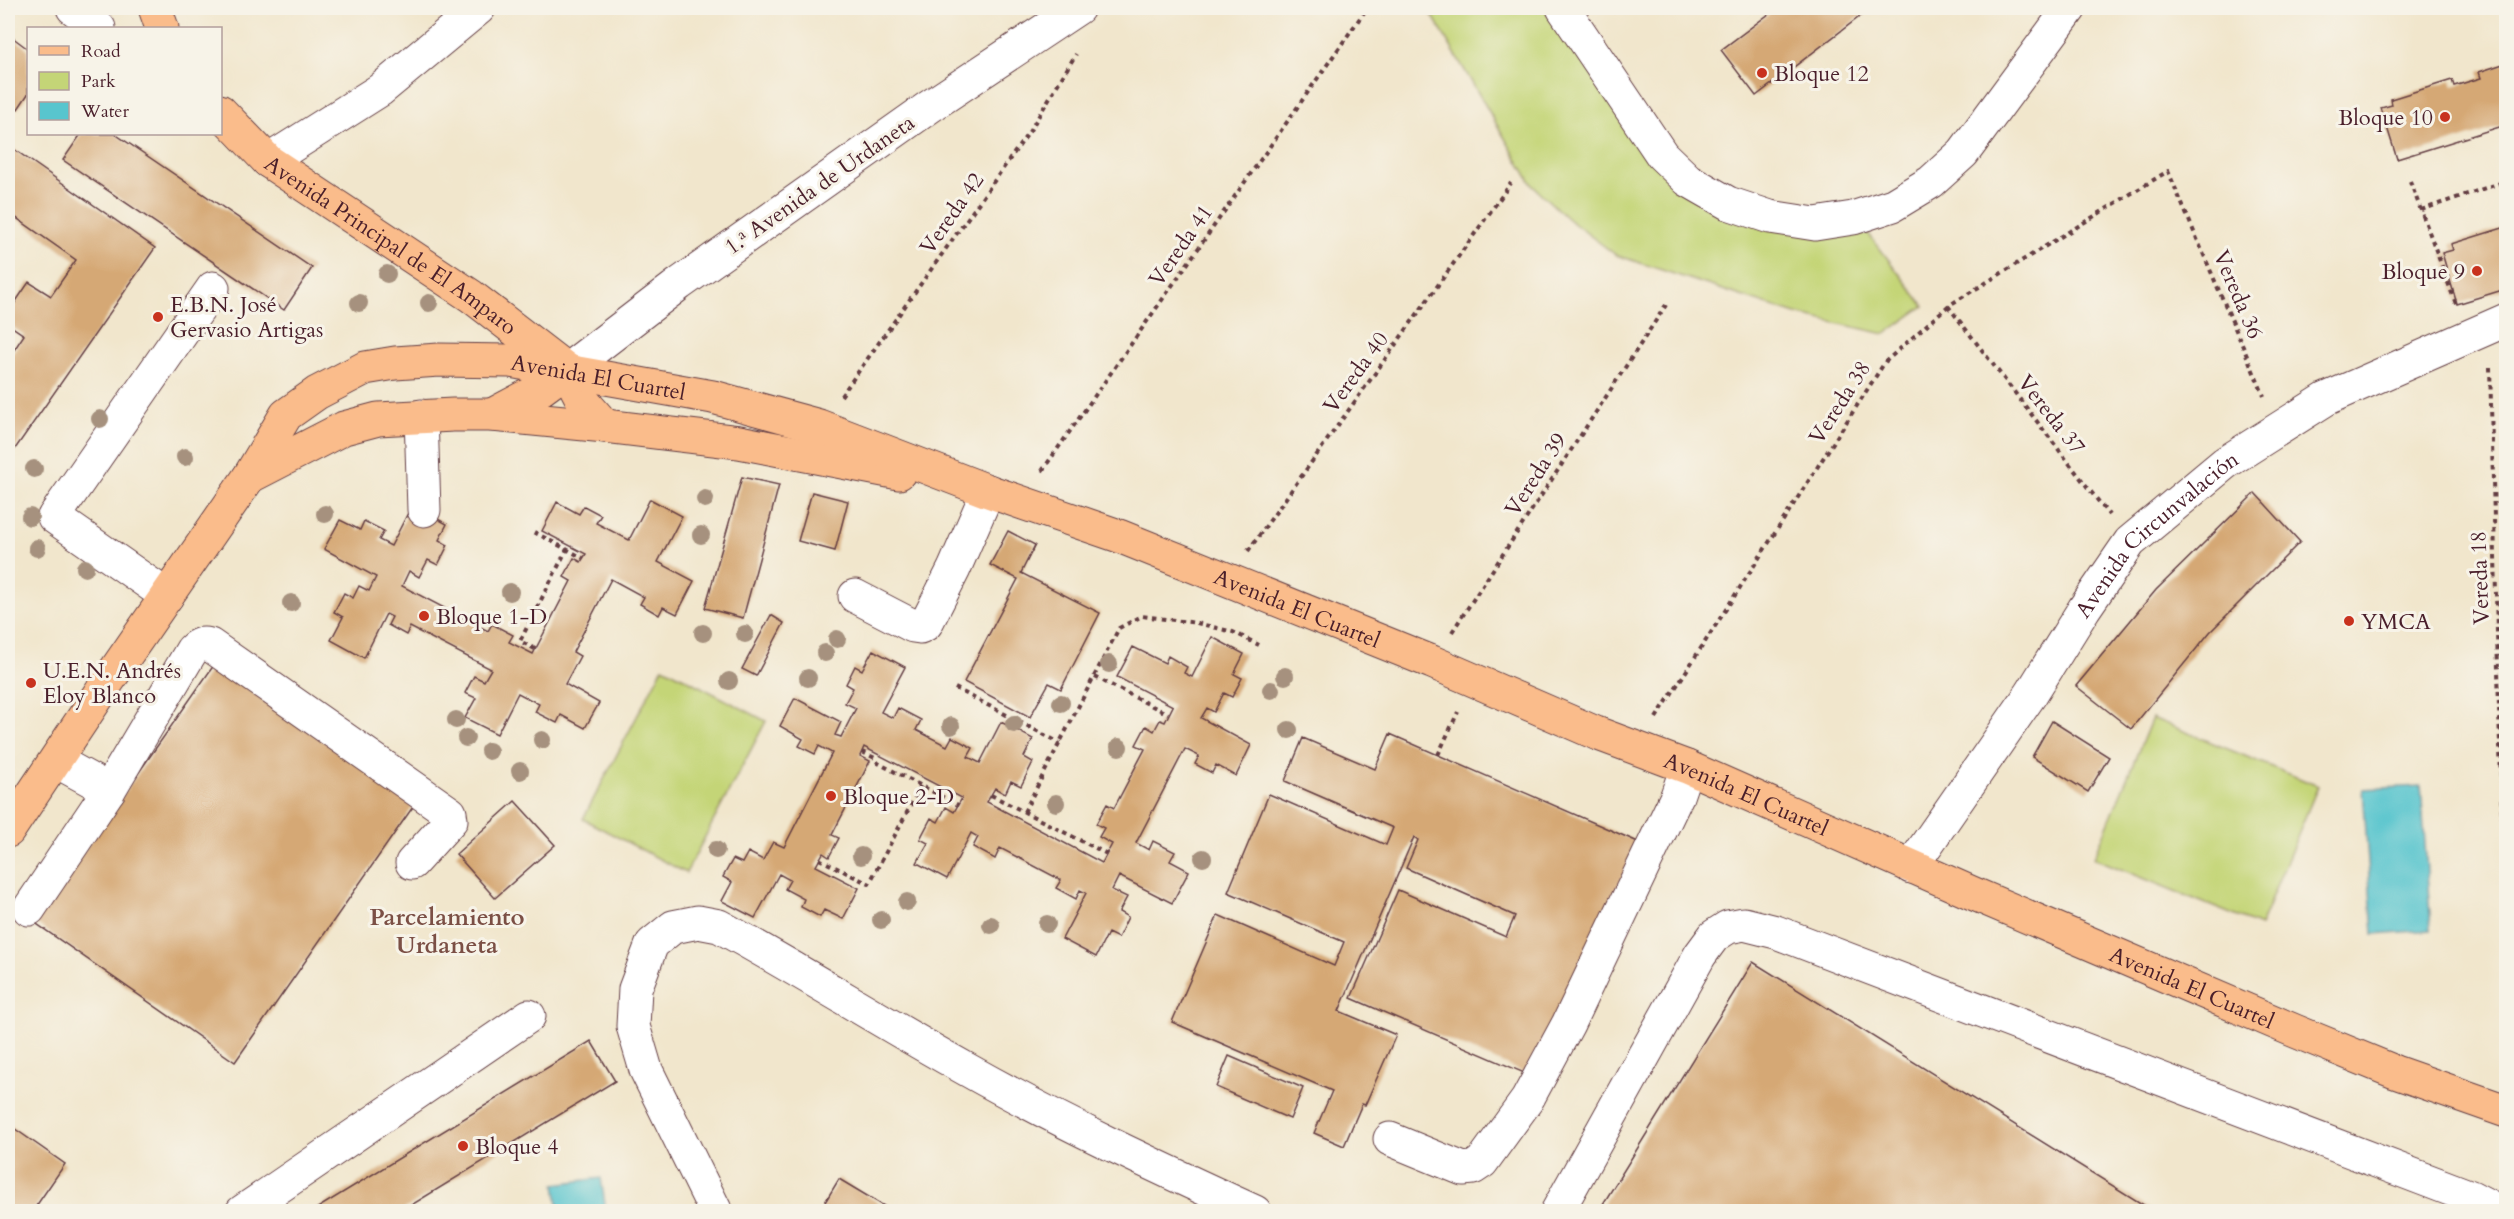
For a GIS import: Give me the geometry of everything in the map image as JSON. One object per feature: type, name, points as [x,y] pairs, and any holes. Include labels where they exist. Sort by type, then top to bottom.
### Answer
[{"type":"main road","points":[[155,8],[162,27]]},
{"type":"main road","name":"Avenida Principal de El Amparo","points":[[222,113],[268,161],[471,296],[567,370]]},
{"type":"main road","name":"Avenida El Cuartel","points":[[8,831],[249,477],[286,414],[317,393],[365,368],[440,360],[510,361],[713,397],[819,426],[984,490],[1119,536],[1432,662],[1636,749],[1687,767],[1911,867],[2315,1039],[2395,1072],[2506,1111]]},
{"type":"main road","points":[[492,415],[541,388],[567,370],[583,401],[605,426]]},
{"type":"main road","name":"Avenida El Cuartel","points":[[249,477],[344,428],[378,419],[492,415],[740,442],[984,490]]},
{"type":"street","points":[[74,8],[98,27]]},
{"type":"street","points":[[268,161],[380,90],[479,8]]},
{"type":"street","name":"1.ª Avenida de Urdaneta","points":[[567,370],[736,243],[929,107],[1078,8]]},
{"type":"street","points":[[1563,8],[1662,155],[1688,180],[1728,203],[1759,214],[1815,224],[1854,218],[1893,205],[1931,182],[1963,153],[2070,8]]},
{"type":"street","points":[[167,596],[54,518],[213,288]]},
{"type":"street","name":"Avenida Circunvalación","points":[[1911,867],[2031,694],[2084,609],[2130,542],[2225,463],[2326,399],[2488,328]]},
{"type":"street","points":[[421,416],[424,510]]},
{"type":"street","points":[[855,596],[913,626],[920,627],[926,624],[954,568],[984,490]]},
{"type":"street","points":[[29,909],[109,790],[192,650],[198,645],[210,645],[450,813],[451,820],[412,863]]},
{"type":"street","points":[[56,761],[109,790]]},
{"type":"street","points":[[1390,1139],[1463,1169],[1473,1168],[1482,1162],[1527,1100],[1568,1024],[1677,796],[1687,767]]},
{"type":"street","points":[[716,1212],[646,1070],[633,1026],[635,989],[652,944],[674,927],[698,922],[719,926],[729,931],[966,1069],[1059,1119],[1132,1156],[1255,1212]]},
{"type":"street","points":[[1557,1212],[1700,956],[1714,936],[1728,927],[1744,924],[1776,932],[1897,978],[2471,1197],[2500,1212]]},
{"type":"street","points":[[242,1212],[529,1016]]},
{"type":"path","name":"Vereda 41","points":[[1021,502],[1367,8]]},
{"type":"path","name":"Vereda 42","points":[[819,426],[1029,132],[1080,48]]},
{"type":"path","name":"Vereda 38","points":[[1636,749],[1885,362],[1948,306],[2168,171]]},
{"type":"path","name":"Vereda 36","points":[[2168,171],[2278,429]]},
{"type":"path","name":"Vereda 18","points":[[2410,181],[2421,210],[2488,328],[2506,972]]},
{"type":"path","points":[[2421,210],[2506,181]]},
{"type":"path","name":"Vereda 40","points":[[1227,580],[1511,183]]},
{"type":"path","name":"Vereda 39","points":[[1432,662],[1666,305]]},
{"type":"path","name":"Vereda 37","points":[[1948,306],[2130,542]]},
{"type":"path","points":[[534,532],[584,558]]},
{"type":"path","points":[[536,649],[520,641],[567,549]]},
{"type":"path","points":[[1024,812],[1119,628],[1142,616],[1206,625],[1233,632],[1259,645]]},
{"type":"path","points":[[1095,677],[1168,714]]},
{"type":"path","points":[[1438,755],[1460,706],[1469,679]]},
{"type":"path","points":[[955,688],[1060,743]]},
{"type":"path","points":[[862,752],[875,758],[878,763],[958,805]]},
{"type":"path","points":[[819,860],[869,884],[921,786]]},
{"type":"path","points":[[991,795],[1107,854]]},
{"type":"green space","points":[[1428,8],[1567,8],[1652,131],[1707,180],[1827,228],[1868,233],[1924,306],[1885,334],[1796,314],[1616,255],[1568,219],[1533,186]]},
{"type":"green space","points":[[663,667],[766,721],[686,873],[583,819]]},
{"type":"green space","points":[[2152,718],[2318,786],[2260,926],[2094,858]]},
{"type":"water","points":[[2421,786],[2431,930],[2373,934],[2363,789]]},
{"type":"water","points":[[601,1178],[606,1211],[559,1211],[555,1184]]},
{"type":"building","name":"Bloque 12","points":[[1777,8],[1871,8],[1756,96],[1721,50]]},
{"type":"building","points":[[8,34],[27,48],[27,96],[18,109],[8,102]]},
{"type":"building","name":"Bloque 10","points":[[2506,63],[2506,125],[2397,159],[2381,108],[2392,105],[2391,99],[2452,80],[2454,86],[2481,78],[2479,72]]},
{"type":"building","points":[[80,135],[116,135],[312,268],[284,310],[63,160]]},
{"type":"building","points":[[8,145],[155,248],[15,449],[8,444],[8,359],[24,335],[8,324],[8,313],[29,282],[51,296],[76,260],[8,212]]},
{"type":"building","name":"Bloque 9","points":[[2506,227],[2506,289],[2457,304],[2442,253],[2453,250],[2451,244]]},
{"type":"building","points":[[742,477],[779,485],[743,618],[705,608]]},
{"type":"building","points":[[812,492],[848,501],[835,551],[798,541]]},
{"type":"building","points":[[2255,493],[2300,542],[2210,632],[2131,729],[2076,686],[2156,590]]},
{"type":"building","name":"Bloque 1-D","points":[[650,499],[682,516],[658,562],[694,581],[677,614],[663,607],[659,615],[640,604],[644,597],[611,579],[573,652],[580,656],[565,684],[599,703],[585,728],[561,715],[557,723],[535,712],[539,704],[518,693],[497,734],[465,718],[476,698],[465,693],[474,676],[484,681],[491,669],[410,627],[406,635],[388,625],[392,617],[386,614],[364,658],[331,640],[343,617],[334,612],[344,593],[353,598],[359,586],[369,591],[376,577],[324,549],[340,520],[360,530],[364,521],[384,531],[379,540],[391,546],[412,505],[447,524],[439,540],[448,545],[438,565],[428,560],[419,577],[409,571],[402,586],[488,631],[492,624],[513,635],[509,642],[533,654],[571,581],[564,577],[574,558],[581,562],[586,554],[542,531],[557,502],[579,514],[584,506],[601,515],[596,523],[629,540]]},
{"type":"building","points":[[1008,531],[1035,545],[1021,573],[1100,613],[1061,689],[1049,683],[1030,717],[964,682],[1018,579],[990,565]]},
{"type":"building","points":[[771,615],[784,623],[756,676],[742,669]]},
{"type":"building","name":"Bloque 2-D","points":[[1212,637],[1244,654],[1234,674],[1242,678],[1232,697],[1224,693],[1214,712],[1207,708],[1201,718],[1251,745],[1236,776],[1216,765],[1212,773],[1195,764],[1199,756],[1185,749],[1136,843],[1149,850],[1153,841],[1175,852],[1170,861],[1189,871],[1172,903],[1119,876],[1112,890],[1127,897],[1119,912],[1128,917],[1118,938],[1108,933],[1096,957],[1062,939],[1086,893],[1080,890],[1076,899],[1056,888],[1061,880],[1000,848],[995,859],[973,847],[978,837],[971,833],[947,879],[917,863],[928,843],[920,839],[931,818],[938,822],[946,807],[954,812],[962,798],[864,747],[860,756],[870,761],[832,835],[839,838],[829,857],[823,853],[816,866],[859,888],[843,919],[824,910],[820,917],[801,907],[804,899],[785,889],[790,880],[779,874],[755,918],[722,901],[732,882],[723,877],[733,859],[742,863],[748,852],[763,860],[773,842],[784,847],[832,753],[819,746],[815,754],[799,746],[803,739],[780,726],[795,698],[841,722],[835,735],[841,737],[856,708],[845,703],[853,688],[846,684],[855,666],[862,670],[873,650],[905,667],[881,712],[893,718],[898,708],[921,720],[916,730],[947,746],[952,737],[973,748],[968,757],[980,763],[1001,722],[1033,739],[1024,757],[1033,762],[1021,786],[1011,781],[1005,794],[995,788],[987,802],[1102,863],[1112,844],[1099,837],[1104,828],[1096,824],[1107,804],[1114,808],[1145,749],[1136,745],[1146,726],[1154,731],[1160,720],[1165,722],[1173,706],[1117,677],[1133,647],[1165,663],[1168,656],[1187,667],[1184,673],[1192,677]]},
{"type":"building","points":[[214,665],[415,804],[235,1062],[34,922]]},
{"type":"building","points":[[2052,721],[2109,757],[2088,792],[2032,757]]},
{"type":"building","points":[[1390,734],[1638,842],[1536,1078],[1351,998],[1398,890],[1506,937],[1515,916],[1406,868],[1418,840],[1414,837],[1339,1011],[1396,1035],[1344,1146],[1314,1133],[1332,1091],[1172,1022],[1218,915],[1334,966],[1344,942],[1228,892],[1269,794],[1386,845],[1393,828],[1285,781],[1303,738],[1375,769]]},
{"type":"building","points":[[515,801],[555,845],[495,898],[456,854]]},
{"type":"building","points":[[1753,962],[2155,1212],[1598,1212]]},
{"type":"building","name":"Bloque 4","points":[[591,1041],[615,1081],[400,1212],[311,1212]]},
{"type":"building","points":[[1229,1056],[1303,1088],[1290,1119],[1216,1087]]},
{"type":"building","points":[[8,1124],[65,1164],[32,1212],[8,1212]]},
{"type":"building","points":[[839,1179],[894,1212],[819,1212]]},
{"type":"place","name":"Bloque 12","points":[[1762,73]]},
{"type":"place","name":"Bloque 10","points":[[2445,117]]},
{"type":"place","name":"Bloque 9","points":[[2477,271]]},
{"type":"place","name":"E.B.N. José Gervasio Artigas","points":[[158,317]]},
{"type":"place","name":"Bloque 1-D","points":[[424,616]]},
{"type":"place","name":"YMCA","points":[[2349,621]]},
{"type":"place","name":"U.E.N. Andrés Eloy Blanco","points":[[31,683]]},
{"type":"place","name":"Bloque 2-D","points":[[831,796]]},
{"type":"place","name":"Bloque 4","points":[[463,1146]]},
{"type":"district","name":"Parcelamiento Urdaneta","points":[[447,931]]}]
